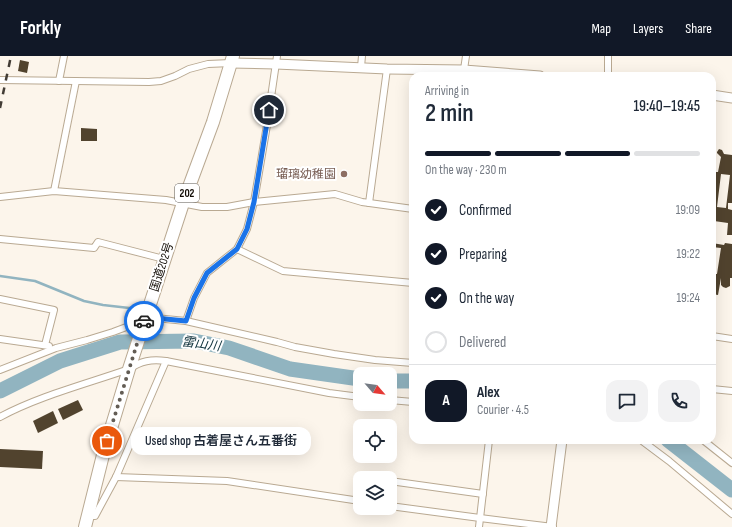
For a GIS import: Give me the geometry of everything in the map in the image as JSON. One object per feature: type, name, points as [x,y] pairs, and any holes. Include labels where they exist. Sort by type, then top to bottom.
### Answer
[{"type":"highway","name":"国道202号","points":[[86,521],[103,455],[143,323],[183,203],[213,122],[232,60]]},
{"type":"main road","points":[[232,60],[277,60],[444,72]]},
{"type":"main road","points":[[716,96],[732,98]]},
{"type":"main road","points":[[552,527],[562,444]]},
{"type":"street","points":[[59,81],[64,56]]},
{"type":"street","points":[[361,67],[362,56]]},
{"type":"street","points":[[463,72],[466,56]]},
{"type":"street","points":[[608,56],[608,72]]},
{"type":"street","points":[[0,80],[161,81],[189,69],[232,60]]},
{"type":"street","points":[[186,321],[194,298],[207,273],[237,249],[247,229],[254,202],[277,60]]},
{"type":"street","points":[[369,203],[387,69]]},
{"type":"street","points":[[54,191],[76,81]]},
{"type":"street","points":[[0,197],[54,191],[166,200],[202,207],[227,207],[254,202],[335,194],[362,202],[409,208]]},
{"type":"street","points":[[0,239],[94,248],[98,242],[164,258]]},
{"type":"street","points":[[237,249],[283,272],[409,283]]},
{"type":"street","points":[[0,299],[54,310],[45,345]]},
{"type":"street","points":[[0,370],[56,348],[87,340],[129,326],[143,323],[186,321],[311,350],[375,360],[409,363]]},
{"type":"street","points":[[716,337],[732,339]]},
{"type":"street","points":[[0,339],[45,345],[56,348]]},
{"type":"street","points":[[0,417],[52,394],[129,369],[144,362],[156,360],[329,393],[353,396]]},
{"type":"street","points":[[86,521],[95,516],[116,477],[166,361]]},
{"type":"street","points":[[716,390],[732,392]]},
{"type":"street","points":[[397,401],[409,402]]},
{"type":"street","points":[[479,527],[489,444]]},
{"type":"street","points":[[646,444],[669,461],[732,514]]},
{"type":"street","points":[[708,444],[732,463]]},
{"type":"street","points":[[116,477],[226,481],[353,500]]},
{"type":"street","points":[[397,482],[483,494]]},
{"type":"street","points":[[397,507],[552,527]]},
{"type":"building","points":[[20,60],[29,62],[27,73],[18,71]]},
{"type":"building","points":[[81,128],[97,129],[97,141],[81,141]]},
{"type":"building","points":[[719,149],[722,150],[724,154],[732,155],[732,203],[728,203],[728,209],[732,210],[732,235],[727,235],[728,223],[716,221],[716,172],[718,172],[721,157],[717,153]],"holes":[[[721,174],[730,175],[726,208],[717,207]]]},
{"type":"building","points":[[716,244],[732,244],[732,278],[730,278],[730,286],[726,288],[721,285],[721,278],[718,295],[716,295],[716,274],[721,248],[716,247]]},
{"type":"building","points":[[78,400],[83,410],[63,420],[58,409]]},
{"type":"building","points":[[53,411],[58,423],[38,433],[33,421]]},
{"type":"building","points":[[0,449],[43,451],[42,469],[0,467]]},
{"type":"waterway","points":[[0,276],[35,281],[84,301],[138,309]]},
{"type":"waterway","name":"雷山川","points":[[0,391],[60,361],[120,342],[194,341],[229,348],[290,369],[353,378]]},
{"type":"waterway","name":"雷山川","points":[[397,381],[409,381]]},
{"type":"waterway","name":"雷山川","points":[[673,444],[732,490]]},
{"type":"railway","points":[[0,108],[11,56]]},
{"type":"way so far","points":[[107,441],[144,321]]},
{"type":"place","name":"瑠璃幼稚園","points":[[344,174]]},
{"type":"place","name":"Used shop 古着屋さん五番街","points":[[107,441]]},
{"type":"route","points":[[144,321],[145,317],[186,321],[194,298],[207,273],[237,249],[247,229],[254,202],[269,110]]}]
